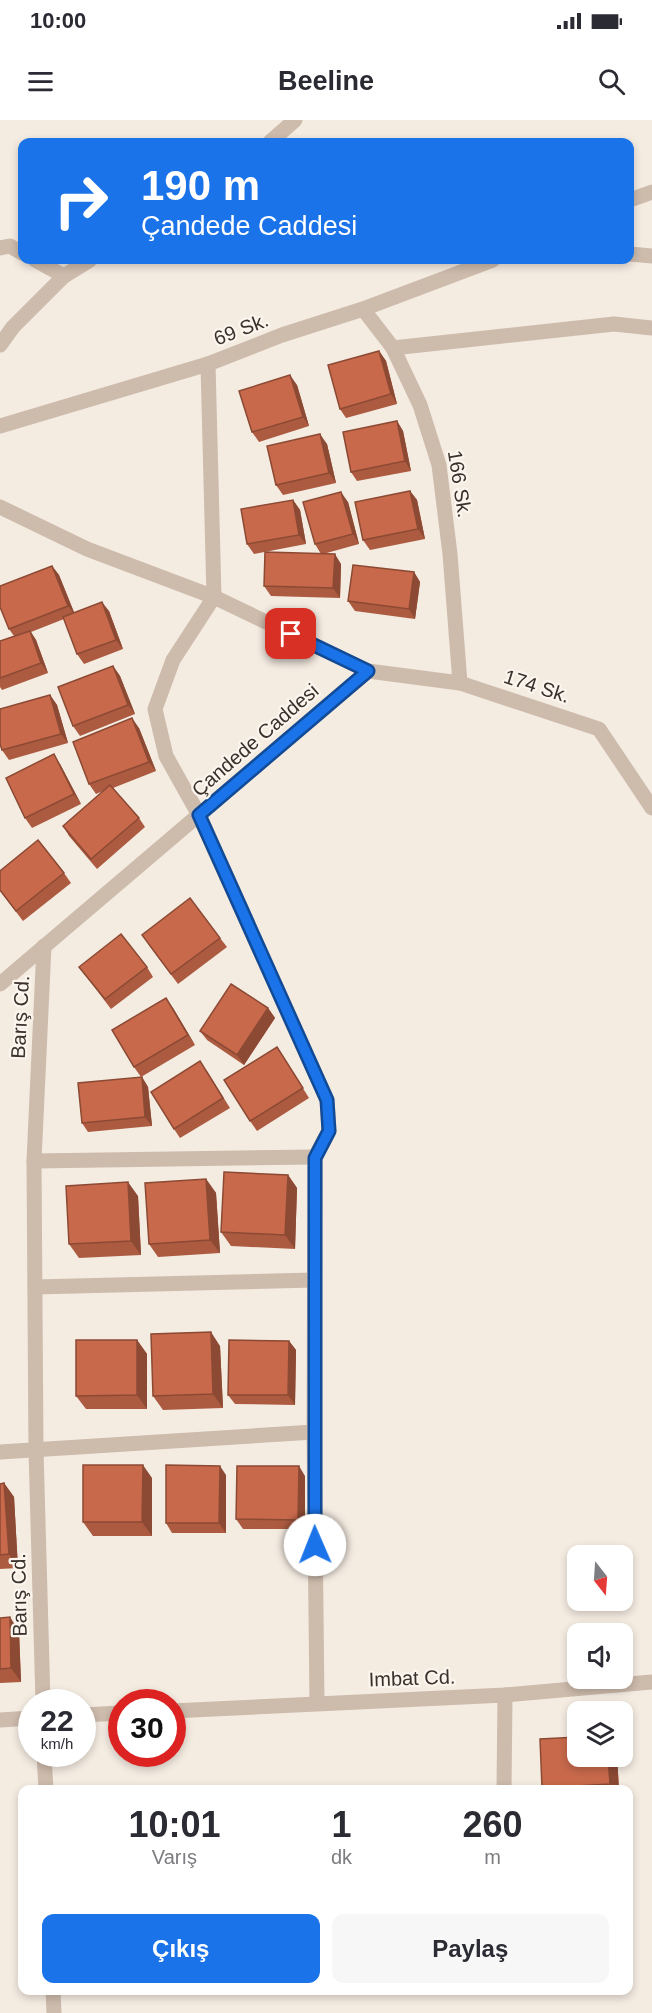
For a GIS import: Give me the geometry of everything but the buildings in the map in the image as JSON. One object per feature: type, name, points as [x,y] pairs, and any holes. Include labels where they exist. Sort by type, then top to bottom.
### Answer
[{"type":"street","points":[[275,138],[295,120]]},
{"type":"street","points":[[634,201],[652,192]]},
{"type":"street","points":[[634,203],[652,205]]},
{"type":"street","points":[[0,248],[10,246],[18,251]]},
{"type":"street","points":[[634,254],[652,256]]},
{"type":"street","points":[[42,264],[64,276]]},
{"type":"street","points":[[0,345],[13,327],[64,276],[84,264]]},
{"type":"street","name":"69 Sk.","points":[[0,426],[208,364],[282,335],[363,309],[482,264]]},
{"type":"street","name":"166 Sk.","points":[[363,309],[393,348],[420,405],[439,465],[450,554],[460,683]]},
{"type":"street","points":[[393,348],[614,324],[652,328]]},
{"type":"street","points":[[208,364],[214,597],[173,660],[155,709],[166,756],[199,815],[327,1100],[329,1131],[315,1158],[314,1432],[317,1703]]},
{"type":"street","points":[[0,507],[87,549],[214,597],[368,671]]},
{"type":"street","name":"174 Sk.","points":[[368,671],[460,683],[599,729],[652,808]]},
{"type":"street","name":"Çandede Caddesi","points":[[0,984],[368,671]]},
{"type":"street","name":"Barış Cd.","points":[[42,1689],[36,1450],[34,1161],[44,946]]},
{"type":"street","points":[[34,1161],[315,1158]]},
{"type":"street","points":[[35,1287],[314,1280]]},
{"type":"street","points":[[0,1452],[314,1432]]},
{"type":"street","name":"Imbat Cd.","points":[[186,1710],[505,1695],[652,1682]]},
{"type":"street","points":[[504,1785],[505,1695]]},
{"type":"street","points":[[0,1720],[18,1719]]},
{"type":"street","points":[[45,1767],[46,1785]]},
{"type":"street","points":[[53,1995],[54,2013]]},
{"type":"route","points":[[291,634],[368,671],[199,815],[327,1100],[329,1131],[315,1158],[315,1545]]}]
